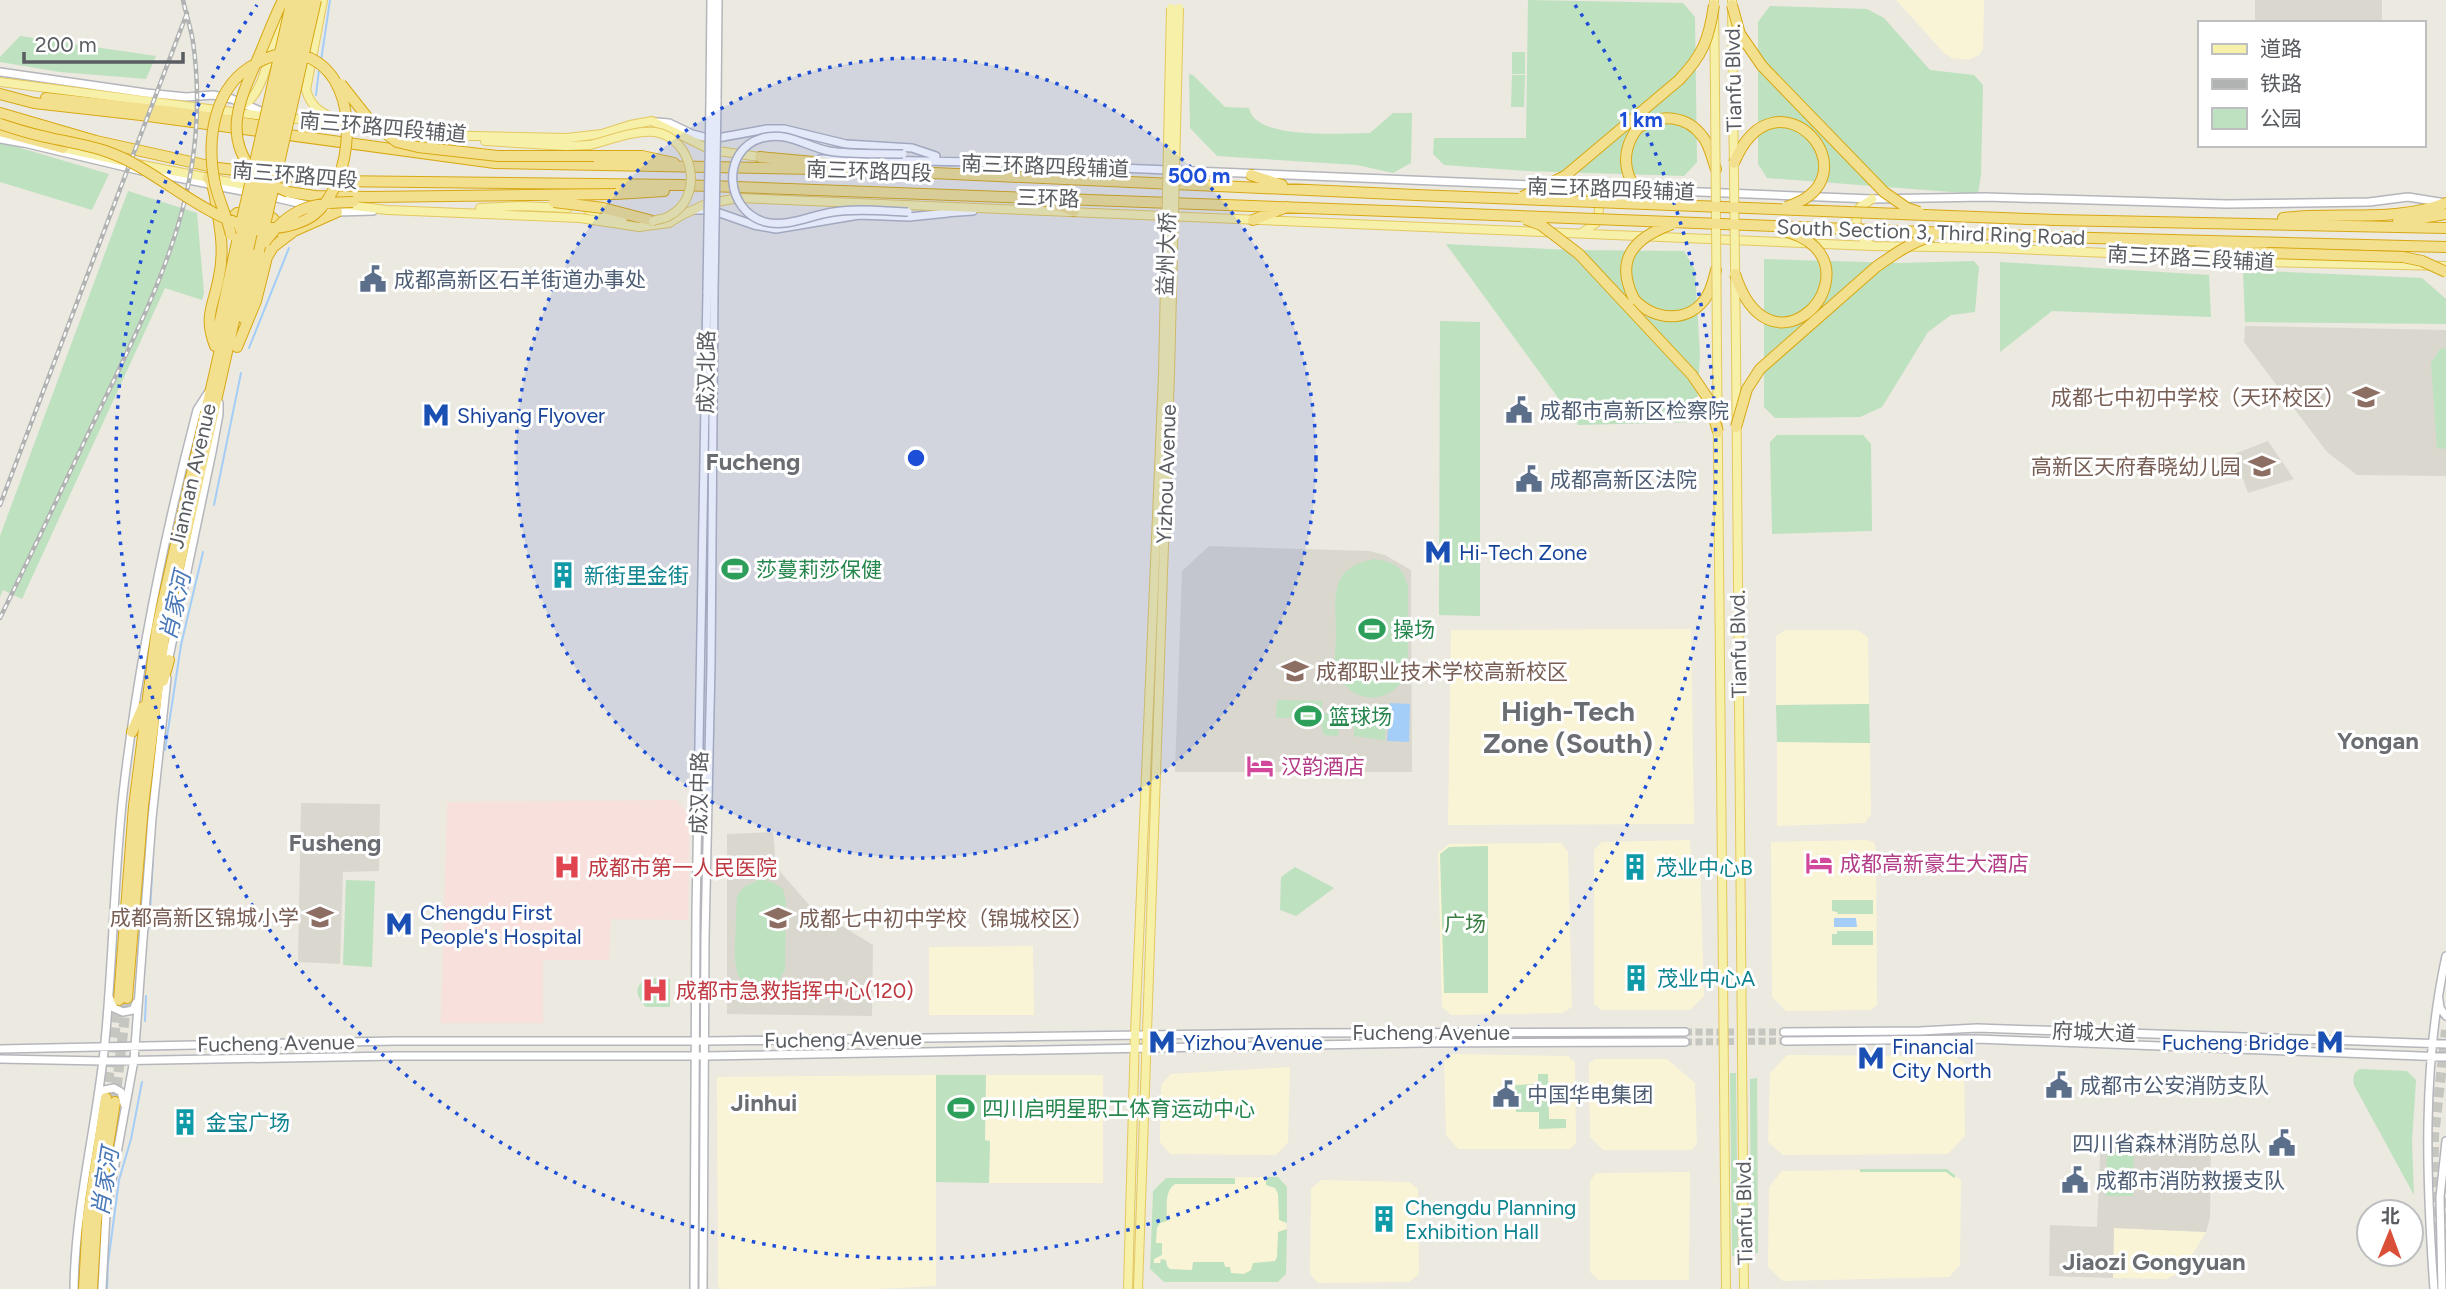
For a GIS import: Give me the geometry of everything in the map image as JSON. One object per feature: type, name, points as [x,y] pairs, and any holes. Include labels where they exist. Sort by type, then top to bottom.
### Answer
[{"type":"highway","points":[[283,0],[239,103],[236,121],[239,149],[248,166],[269,184],[288,192],[315,196],[616,194],[673,190],[681,185]]},
{"type":"highway","points":[[215,346],[230,271],[243,231],[292,0]]},
{"type":"highway","name":"Jiannan Avenue","points":[[118,998],[165,629],[221,361],[243,231],[300,0]]},
{"type":"highway","name":"Jiannan Avenue","points":[[243,231],[309,0]]},
{"type":"highway","points":[[211,183],[221,243],[220,275],[208,317],[208,328],[221,361],[237,347],[263,254],[316,0]]},
{"type":"highway","points":[[1517,199],[1565,176],[1679,80],[1704,48],[1710,33],[1714,2]]},
{"type":"highway","points":[[1732,2],[1740,34],[1762,66],[1884,192],[1907,208],[1930,215]]},
{"type":"highway","points":[[243,231],[216,187],[211,158],[214,122],[222,96],[233,80],[249,67],[269,56],[282,53],[299,54],[314,60],[327,70],[371,122],[397,142],[498,156],[642,156],[685,166]]},
{"type":"highway","points":[[0,124],[109,152],[144,169],[213,212],[237,223],[251,227],[281,227],[312,217],[321,208],[332,192],[342,164],[346,138],[346,105],[342,92],[327,70]]},
{"type":"highway","name":"南三环路四段","points":[[0,94],[34,103],[495,163],[926,173],[1416,195]]},
{"type":"highway","name":"南三环路四段","points":[[0,113],[96,141],[218,168],[330,181],[681,185]]},
{"type":"highway","points":[[1667,205],[1640,193],[1626,168],[1627,146],[1638,128],[1658,118],[1683,121],[1703,137],[1716,169]]},
{"type":"highway","points":[[1734,163],[1747,137],[1768,124],[1795,124],[1818,141],[1823,154],[1822,179],[1804,200],[1779,209]]},
{"type":"highway","points":[[0,131],[63,148]]},
{"type":"highway","points":[[760,158],[926,173]]},
{"type":"highway","points":[[1035,178],[1064,166]]},
{"type":"highway","points":[[218,168],[261,188]]},
{"type":"highway","points":[[1251,175],[1292,188]]},
{"type":"highway","name":"三环路","points":[[681,185],[1415,212]]},
{"type":"highway","name":"South Section 3, Third Ring Road","points":[[1416,195],[2056,220],[2446,228]]},
{"type":"highway","points":[[1035,198],[1074,211]]},
{"type":"highway","points":[[263,254],[265,242],[288,216],[302,209],[329,202],[564,202],[653,221]]},
{"type":"highway","points":[[2252,223],[2315,214],[2392,215],[2423,211],[2446,203]]},
{"type":"highway","points":[[1253,220],[1290,206]]},
{"type":"highway","points":[[263,254],[294,231],[337,212]]},
{"type":"highway","name":"South Section 3, Third Ring Road","points":[[1415,212],[2055,237],[2446,247]]},
{"type":"highway","points":[[221,243],[226,222],[237,213],[269,216],[279,227],[263,254]]},
{"type":"highway","points":[[2368,226],[2446,214]]},
{"type":"highway","points":[[1518,216],[1541,225],[1579,254],[1692,375],[1709,400],[1718,432]]},
{"type":"highway","points":[[1679,222],[1651,233],[1634,246],[1628,257],[1625,276],[1634,299],[1642,309],[1657,316],[1682,315],[1705,299],[1717,269]]},
{"type":"highway","points":[[1735,274],[1748,304],[1762,317],[1787,322],[1803,317],[1814,308],[1826,281],[1821,256],[1815,247],[1801,237],[1770,226]]},
{"type":"highway","points":[[1736,427],[1747,389],[1760,369],[1895,253],[1922,239],[1945,233]]},
{"type":"highway","points":[[2177,240],[2227,251],[2403,257],[2422,261],[2446,272]]},
{"type":"highway","name":"Jiannan Avenue","points":[[118,998],[134,806],[147,697],[158,628],[215,388]]},
{"type":"highway","points":[[154,708],[169,660]]},
{"type":"highway","points":[[132,732],[147,697]]},
{"type":"highway","points":[[84,1289],[89,1217],[111,1100],[96,1221],[94,1289]]},
{"type":"main road","points":[[245,104],[254,98],[262,79],[283,0]]},
{"type":"main road","points":[[323,0],[306,90],[316,109],[341,122]]},
{"type":"main road","points":[[711,0],[713,101]]},
{"type":"main road","points":[[710,291],[713,101],[718,0]]},
{"type":"main road","name":"Tianfu Blvd.","points":[[1714,2],[1726,1289]]},
{"type":"main road","name":"Tianfu Blvd.","points":[[1732,2],[1744,1289]]},
{"type":"main road","name":"益州大桥","points":[[1166,373],[1175,4]]},
{"type":"main road","points":[[0,72],[146,93],[186,97],[213,95],[245,104],[277,118]]},
{"type":"main road","points":[[262,79],[274,93],[283,98],[306,90]]},
{"type":"main road","name":"南三环路四段辅道","points":[[0,81],[46,90],[277,118],[341,122],[426,135],[567,138],[602,134],[652,121],[711,150],[760,158],[961,162],[1872,199]]},
{"type":"main road","points":[[652,121],[669,123],[692,134],[712,139],[767,129],[784,129],[846,144],[912,148],[961,162]]},
{"type":"main road","points":[[451,135],[524,145],[590,145],[646,132],[657,133],[669,137],[683,150],[688,157],[692,175],[686,198],[670,216],[653,221],[576,208],[533,206],[488,207],[456,212]]},
{"type":"main road","name":"南三环路四段辅道","points":[[936,156],[827,150],[800,140],[770,136],[757,140],[746,148],[734,166],[733,190],[744,210],[767,223],[779,224],[834,212],[948,213]]},
{"type":"main road","name":"南三环路四段辅道","points":[[0,139],[63,148],[211,183],[261,188],[356,206],[387,210],[580,218],[639,227],[668,223],[706,204],[738,198],[1074,211],[1169,218],[1581,233]]},
{"type":"main road","points":[[20,142],[107,165],[211,183],[337,212],[387,210]]},
{"type":"main road","points":[[1581,233],[1592,228],[1600,215],[1597,199],[1583,187]]},
{"type":"main road","points":[[1872,246],[1857,234],[1856,223],[1860,208],[1872,199],[1985,197],[2227,204],[2369,202],[2408,197],[2446,203]]},
{"type":"main road","name":"南三环路四段辅道","points":[[690,211],[711,210],[754,225],[776,229],[859,215],[909,217],[1006,208]]},
{"type":"main road","name":"南三环路三段辅道","points":[[1581,233],[2178,256],[2221,261],[2446,266]]},
{"type":"main road","name":"成汉北路","points":[[703,538],[710,291]]},
{"type":"main road","name":"成汉北路","points":[[710,291],[712,538]]},
{"type":"main road","name":"Yizhou Avenue","points":[[1139,1289],[1166,373]]},
{"type":"main road","name":"Yizhou Avenue","points":[[1128,1289],[1135,1034],[1166,373]]},
{"type":"main road","points":[[102,1289],[106,1213],[134,1060],[153,807],[169,660],[217,427],[215,388]]},
{"type":"main road","points":[[76,1289],[74,1276],[79,1213],[104,1047],[118,998],[123,796],[132,732],[153,600],[188,445],[197,410],[215,388]]},
{"type":"main road","name":"成汉中路","points":[[694,1289],[703,538]]},
{"type":"main road","name":"成汉中路","points":[[704,1289],[705,938],[712,538]]},
{"type":"main road","points":[[2434,1289],[2427,1143],[2432,1043],[2438,992],[2446,956]]},
{"type":"main road","points":[[2438,992],[2440,1008],[2446,1016]]},
{"type":"main road","points":[[118,998],[114,1008],[123,1012],[133,1010],[139,996]]},
{"type":"main road","name":"府城大道","points":[[2446,1044],[1977,1027],[1785,1036],[1977,1039],[2446,1056]]},
{"type":"main road","name":"Fucheng Avenue","points":[[0,1059],[103,1061],[394,1056],[1135,1034],[1685,1032]]},
{"type":"main road","name":"Fucheng Avenue","points":[[0,1049],[395,1041],[696,1048],[1147,1048],[1579,1041],[1685,1042]]},
{"type":"main road","points":[[95,1107],[104,1090],[114,1088],[121,1092],[124,1112]]},
{"type":"main road","points":[[2442,1289],[2440,1196],[2446,1141]]},
{"type":"main road","points":[[94,1289],[102,1272]]},
{"type":"shaded area","points":[[1896,0],[1984,0],[1983,49],[1979,55],[1968,60],[1952,58],[1944,53]]},
{"type":"shaded area","points":[[2255,0],[2382,0],[2382,21],[2255,21]]},
{"type":"shaded area","name":"成都七中初中学校（天环校区）","points":[[2245,326],[2446,330],[2446,476],[2357,475],[2327,452],[2244,342]]},
{"type":"shaded area","name":"高新区天府春晓幼儿园","points":[[2268,441],[2294,479],[2248,493],[2234,454]]},
{"type":"shaded area","name":"成都职业技术学校高新校区","points":[[1209,546],[1369,551],[1385,555],[1411,570],[1412,772],[1175,772],[1182,571]]},
{"type":"shaded area","points":[[1691,629],[1694,824],[1448,825],[1451,630]]},
{"type":"shaded area","points":[[1785,630],[1857,630],[1868,637],[1869,704],[1776,705],[1776,636]]},
{"type":"shaded area","points":[[1777,742],[1870,743],[1871,814],[1865,823],[1777,826]]},
{"type":"shaded area","name":"成都市第一人民医院","points":[[676,800],[690,815],[688,920],[611,919],[609,960],[543,960],[543,1023],[441,1023],[447,802]]},
{"type":"shaded area","name":"成都高新区锦城小学","points":[[301,803],[380,804],[379,871],[343,872],[340,964],[298,962]]},
{"type":"shaded area","name":"成都七中初中学校（锦城校区）","points":[[773,832],[776,867],[811,907],[873,945],[872,1016],[727,1014],[727,834]]},
{"type":"shaded area","points":[[1690,840],[1691,860],[1700,861],[1704,996],[1690,1010],[1602,1010],[1594,1004],[1594,850],[1602,842]]},
{"type":"shaded area","points":[[1771,842],[1874,842],[1876,849],[1877,1005],[1870,1010],[1786,1011],[1772,997]]},
{"type":"shaded area","points":[[1561,843],[1568,852],[1572,1007],[1562,1013],[1451,1015],[1442,1007],[1438,853],[1449,844]]},
{"type":"shaded area","points":[[1033,946],[1034,1015],[929,1015],[929,947]]},
{"type":"shaded area","points":[[1453,1054],[1568,1056],[1575,1062],[1576,1143],[1570,1149],[1458,1149],[1446,1135],[1444,1061]]},
{"type":"shaded area","points":[[1787,1055],[1952,1056],[1964,1062],[1965,1136],[1948,1154],[1783,1155],[1768,1142],[1770,1073]]},
{"type":"shaded area","points":[[1595,1059],[1667,1059],[1695,1083],[1697,1144],[1692,1150],[1603,1150],[1590,1137],[1589,1063]]},
{"type":"shaded area","points":[[1290,1067],[1288,1142],[1276,1155],[1170,1154],[1160,1142],[1161,1085],[1171,1074]]},
{"type":"shaded area","points":[[936,1075],[936,1286],[879,1289],[721,1289],[718,1286],[717,1077]]},
{"type":"shaded area","points":[[986,1075],[1103,1075],[1103,1183],[989,1183],[990,1142],[985,1141]]},
{"type":"shaded area","points":[[2101,1135],[2211,1138],[2210,1217],[2206,1232],[2114,1228],[2113,1278],[2049,1276],[2050,1225],[2097,1227]]},
{"type":"shaded area","points":[[1947,1169],[1961,1180],[1960,1265],[1949,1277],[1783,1281],[1768,1267],[1769,1187],[1782,1171]]},
{"type":"shaded area","points":[[1690,1172],[1689,1280],[1598,1280],[1590,1272],[1590,1181],[1596,1173]]},
{"type":"shaded area","points":[[1278,1177],[1287,1187],[1286,1274],[1278,1282],[1164,1282],[1150,1269],[1153,1191],[1166,1178]]},
{"type":"shaded area","points":[[1321,1180],[1409,1182],[1418,1189],[1419,1274],[1409,1282],[1318,1283],[1310,1274],[1311,1189]]},
{"type":"shaded area","points":[[2114,1228],[2206,1232],[2182,1272],[2166,1279],[2113,1278]]},
{"type":"green space","points":[[1528,0],[1683,3],[1695,17],[1697,162],[1684,176],[1527,171],[1444,165],[1433,154],[1434,138],[1526,138]]},
{"type":"green space","points":[[1770,6],[1867,9],[1884,18],[1930,70],[1974,75],[1983,85],[1981,175],[1978,194],[1767,178],[1758,164],[1758,22]]},
{"type":"green space","points":[[20,36],[156,56],[146,79],[60,72],[0,62],[0,57]]},
{"type":"green space","points":[[1512,52],[1525,52],[1525,74],[1512,74]]},
{"type":"green space","points":[[1189,74],[1225,107],[1249,108],[1255,119],[1267,126],[1283,130],[1321,134],[1370,133],[1393,113],[1412,113],[1411,163],[1393,173],[1357,165],[1217,156],[1190,128]]},
{"type":"green space","points":[[1512,75],[1525,75],[1524,107],[1511,107]]},
{"type":"green space","points":[[0,142],[109,174],[92,210],[0,182]]},
{"type":"green space","points":[[128,191],[197,213],[204,293],[202,300],[165,288],[22,599],[3,590],[0,597],[0,536]]},
{"type":"green space","points":[[1446,244],[1569,250],[1684,251],[1695,270],[1700,354],[1696,422],[1578,425]]},
{"type":"green space","points":[[1764,259],[1901,263],[1974,261],[1979,267],[1975,312],[1951,315],[1928,332],[1882,407],[1860,417],[1775,418],[1764,407]]},
{"type":"green space","points":[[2000,262],[2209,275],[2211,317],[2052,311],[2000,352]]},
{"type":"green space","points":[[2243,270],[2422,278],[2446,299],[2446,324],[2245,322]]},
{"type":"green space","points":[[1440,321],[1480,322],[1480,616],[1439,615]]},
{"type":"green space","points":[[2446,348],[2446,449],[2437,448],[2431,363],[2440,349]]},
{"type":"green space","points":[[1777,435],[1863,435],[1871,444],[1872,531],[1772,534],[1770,442]]},
{"type":"green space","name":"操场","points":[[1373,559],[1400,569],[1408,587],[1408,671],[1402,682],[1393,690],[1374,698],[1353,692],[1344,684],[1337,673],[1335,660],[1337,587],[1348,570]]},
{"type":"green space","name":"篮球场","points":[[1277,700],[1322,701],[1322,713],[1340,715],[1338,736],[1324,735],[1319,718],[1276,718]]},
{"type":"green space","points":[[1869,704],[1870,743],[1777,742],[1776,705]]},
{"type":"green space","points":[[1354,709],[1386,709],[1385,740],[1354,736]]},
{"type":"green space","name":"广场","points":[[1488,846],[1488,993],[1444,993],[1440,854],[1449,847]]},
{"type":"green space","points":[[1295,867],[1334,888],[1296,916],[1280,910],[1281,877]]},
{"type":"green space","points":[[760,879],[783,889],[786,901],[785,970],[776,985],[763,987],[746,984],[740,979],[735,953],[737,896],[744,887]]},
{"type":"green space","points":[[346,880],[375,881],[372,967],[343,965]]},
{"type":"green space","points":[[1832,900],[1873,900],[1873,914],[1838,914],[1832,911]]},
{"type":"green space","points":[[1837,931],[1873,931],[1873,945],[1832,945],[1832,934],[1837,934]]},
{"type":"green space","points":[[647,978],[670,979],[670,1007],[646,1007],[638,995],[638,988]]},
{"type":"green space","points":[[2360,1069],[2407,1071],[2416,1080],[2412,1142],[2414,1195],[2354,1085],[2354,1076]]},
{"type":"green space","points":[[1730,1073],[1736,1073],[1738,1256],[1732,1256]]},
{"type":"green space","points":[[1538,1074],[1548,1074],[1549,1119],[1566,1119],[1566,1128],[1539,1129],[1539,1112],[1516,1112],[1515,1085],[1538,1084]]},
{"type":"green space","name":"四川启明星职工体育运动中心","points":[[936,1075],[986,1075],[985,1140],[990,1141],[989,1183],[936,1182]]},
{"type":"green space","points":[[1757,1078],[1758,1253],[1751,1253],[1750,1079]]},
{"type":"green space","points":[[2107,1151],[2134,1152],[2133,1196],[2106,1196]]},
{"type":"green space","points":[[1860,1169],[1947,1169],[1956,1176],[1954,1178],[1946,1172],[1860,1172]]},
{"type":"green space","points":[[1266,1177],[1278,1177],[1287,1187],[1287,1223],[1279,1220],[1278,1194],[1275,1188],[1266,1185]]},
{"type":"green space","points":[[1166,1178],[1235,1178],[1235,1184],[1175,1184],[1171,1187],[1167,1201],[1167,1221],[1160,1223],[1157,1228],[1156,1243],[1162,1243],[1162,1255],[1154,1259],[1154,1263],[1160,1263],[1161,1259],[1166,1260],[1170,1269],[1192,1270],[1193,1262],[1224,1262],[1225,1267],[1230,1267],[1231,1273],[1244,1274],[1251,1270],[1253,1263],[1275,1261],[1278,1232],[1287,1229],[1286,1274],[1278,1282],[1164,1282],[1150,1269],[1153,1191]]},
{"type":"water","points":[[1390,703],[1410,704],[1409,742],[1387,741]]},
{"type":"water","points":[[1834,918],[1856,918],[1857,927],[1834,927]]},
{"type":"waterway","name":"肖家河","points":[[321,61],[330,0]]},
{"type":"waterway","name":"肖家河","points":[[316,95],[319,70]]},
{"type":"waterway","name":"肖家河","points":[[249,348],[289,248]]},
{"type":"waterway","name":"肖家河","points":[[214,505],[241,373]]},
{"type":"waterway","name":"肖家河","points":[[165,750],[181,645],[203,552]]},
{"type":"waterway","name":"肖家河","points":[[149,928],[153,858]]},
{"type":"waterway","name":"肖家河","points":[[145,1021],[146,996]]},
{"type":"waterway","name":"肖家河","points":[[107,1289],[119,1180],[131,1139],[142,1082]]},
{"type":"tunnel","points":[[115,1102],[127,998]]},
{"type":"tunnel","points":[[106,1097],[119,1001]]},
{"type":"tunnel","points":[[2433,1232],[2434,1136],[2446,1030]]},
{"type":"tunnel","points":[[1685,1032],[1784,1032]]},
{"type":"tunnel","points":[[1685,1042],[1785,1041]]},
{"type":"tunnel","points":[[2445,1171],[2445,1253]]},
{"type":"railway","points":[[0,618],[141,321],[176,233],[188,188],[195,142],[197,93],[193,42],[183,0]]},
{"type":"railway","points":[[0,505],[187,13]]},
{"type":"place","name":"成都高新区石羊街道办事处","points":[[373,279]]},
{"type":"place","name":"成都七中初中学校（天环校区）","points":[[2366,397]]},
{"type":"place","name":"成都市高新区检察院","points":[[1519,410]]},
{"type":"place","name":"Shiyang Flyover","points":[[436,415]]},
{"type":"place","name":"高新区天府春晓幼儿园","points":[[2262,466]]},
{"type":"place","name":"成都高新区法院","points":[[1529,479]]},
{"type":"place","name":"Hi-Tech Zone","points":[[1438,552]]},
{"type":"place","name":"莎蔓莉莎保健","points":[[735,569]]},
{"type":"place","name":"新街里金街","points":[[563,575]]},
{"type":"place","name":"操场","points":[[1372,629]]},
{"type":"place","name":"成都职业技术学校高新校区","points":[[1295,671]]},
{"type":"place","name":"篮球场","points":[[1308,716]]},
{"type":"place","name":"汉韵酒店","points":[[1260,766]]},
{"type":"place","name":"成都高新豪生大酒店","points":[[1819,863]]},
{"type":"place","name":"成都市第一人民医院","points":[[567,867]]},
{"type":"place","name":"茂业中心B","points":[[1635,867]]},
{"type":"place","name":"成都高新区锦城小学","points":[[320,917]]},
{"type":"place","name":"成都七中初中学校（锦城校区）","points":[[778,918]]},
{"type":"place","name":"Chengdu First People's Hospital","points":[[399,924]]},
{"type":"place","name":"茂业中心A","points":[[1636,978]]},
{"type":"place","name":"成都市急救指挥中心(120)","points":[[655,990]]},
{"type":"place","name":"Yizhou Avenue","points":[[1162,1042]]},
{"type":"place","name":"Fucheng Bridge","points":[[2330,1042]]},
{"type":"place","name":"Financial City North","points":[[1871,1058]]},
{"type":"place","name":"成都市公安消防支队","points":[[2059,1085]]},
{"type":"place","name":"中国华电集团","points":[[1506,1094]]},
{"type":"place","name":"四川启明星职工体育运动中心","points":[[961,1108]]},
{"type":"place","name":"金宝广场","points":[[185,1122]]},
{"type":"place","name":"四川省森林消防总队","points":[[2282,1143]]},
{"type":"place","name":"成都市消防救援支队","points":[[2075,1180]]},
{"type":"place","name":"Chengdu Planning Exhibition Hall","points":[[1384,1219]]},
{"type":"district","name":"Fucheng","points":[[753,461]]},
{"type":"district","name":"High-Tech Zone (South)","points":[[1568,727]]},
{"type":"district","name":"Yongan","points":[[2378,740]]},
{"type":"district","name":"Fusheng","points":[[335,842]]},
{"type":"district","name":"Jinhui","points":[[764,1102]]},
{"type":"district","name":"Jiaozi Gongyuan","points":[[2154,1261]]}]
